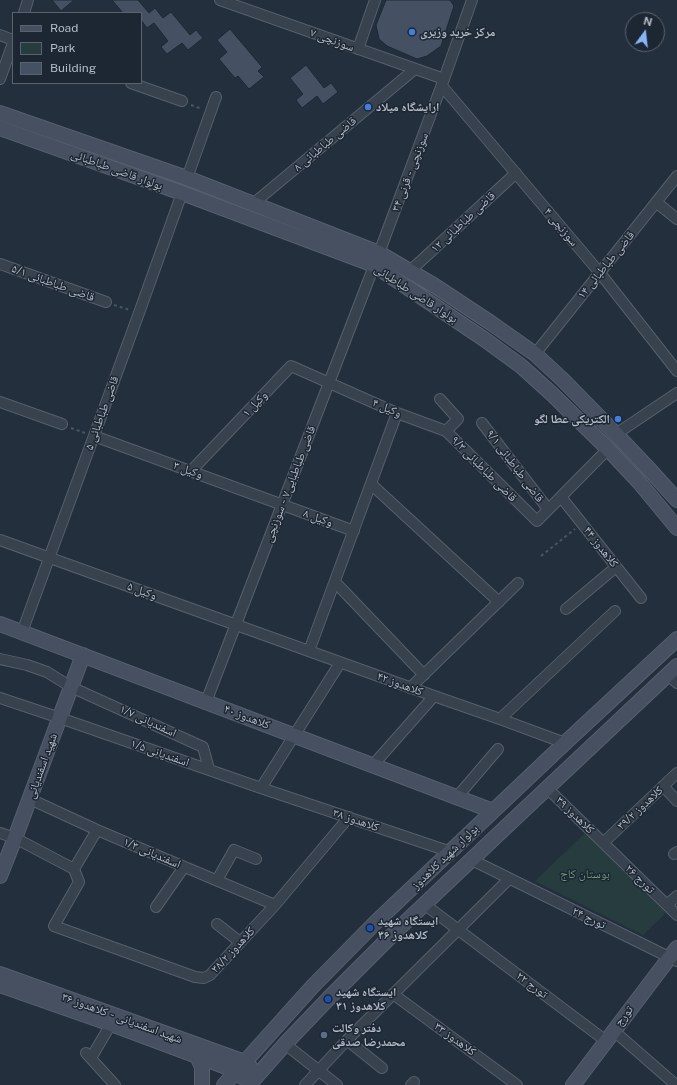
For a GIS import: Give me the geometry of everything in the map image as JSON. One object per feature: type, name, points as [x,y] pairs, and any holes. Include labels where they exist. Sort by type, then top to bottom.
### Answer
[{"type":"main road","name":"بولوار قاضی طباطبائی","points":[[0,113],[254,203],[376,259],[446,313],[521,366],[608,449],[639,482],[677,528]]},
{"type":"main road","name":"بولوار قاضی طباطبائی","points":[[0,128],[182,193],[410,271],[491,323],[535,354],[616,434],[677,500]]},
{"type":"main road","name":"کلاهدوز ۴۰","points":[[0,624],[493,811]]},
{"type":"main road","name":"بولوار شهید کلاهدوز","points":[[224,1085],[313,986],[377,921],[677,639]]},
{"type":"main road","name":"شهید اسفندیانی","points":[[0,876],[83,655]]},
{"type":"main road","name":"بولوار شهید کلاهدوز","points":[[252,1082],[285,1044],[328,999],[424,904],[547,788],[674,675]]},
{"type":"main road","name":"تورج","points":[[573,1085],[674,955]]},
{"type":"main road","name":"شهید اسفندیانی - کلاهدوز ۳۶","points":[[0,974],[241,1066]]},
{"type":"main road","name":"شهید اسفندیانی - کلاهدوز ۳۶","points":[[0,984],[197,1056],[241,1066]]},
{"type":"main road","points":[[197,1056],[202,1066],[202,1085]]},
{"type":"main road","points":[[241,1066],[252,1082]]},
{"type":"street","points":[[24,12],[28,0]]},
{"type":"street","name":"سوزنچی ۷","points":[[220,0],[415,69],[443,83]]},
{"type":"street","points":[[358,49],[375,0]]},
{"type":"street","name":"سوزنچی - قرنی ۳۴","points":[[376,259],[443,83],[472,0]]},
{"type":"street","points":[[0,35],[12,41]]},
{"type":"street","points":[[0,79],[12,44]]},
{"type":"street","name":"قاضی طباطبائی ۸","points":[[254,203],[415,69]]},
{"type":"street","name":"سوزنچی ۴","points":[[443,83],[600,273],[677,371]]},
{"type":"street","points":[[134,84],[182,102]]},
{"type":"street","points":[[187,178],[216,97]]},
{"type":"street","name":"قاضی طباطبائی ۱۲","points":[[410,271],[516,173]]},
{"type":"street","name":"قاضی طباطبائی ۱۴","points":[[535,354],[677,176]]},
{"type":"street","name":"قاضی طباطبائی ۵","points":[[22,632],[182,193]]},
{"type":"street","points":[[656,202],[677,219]]},
{"type":"street","name":"قاضی طباطبایی۷ - سوزنچی","points":[[206,702],[376,259]]},
{"type":"street","name":"قاضی طباطبائی ۵/۱","points":[[0,264],[106,302]]},
{"type":"street","name":"وکيل ۱","points":[[191,471],[292,366],[328,383]]},
{"type":"street","name":"وکيل ۴","points":[[328,383],[397,413],[446,431]]},
{"type":"street","points":[[616,434],[677,393]]},
{"type":"street","name":"قاضی طباطبائی ۹/۳","points":[[440,399],[458,419],[446,431],[536,521],[548,509]]},
{"type":"street","points":[[0,402],[62,424]]},
{"type":"street","points":[[309,651],[397,413]]},
{"type":"street","name":"قاضی طباطبائی ۹/۱","points":[[482,423],[548,509]]},
{"type":"street","name":"وکيل ۳","points":[[94,436],[282,505]]},
{"type":"street","points":[[548,509],[608,449]]},
{"type":"street","points":[[371,484],[499,602]]},
{"type":"street","name":"کلاهدوز ۴۴","points":[[561,497],[641,598]]},
{"type":"street","name":"وکيل ۸","points":[[282,505],[354,531]]},
{"type":"street","name":"وکيل ۵","points":[[0,540],[235,625]]},
{"type":"street","points":[[566,609],[616,567]]},
{"type":"street","points":[[335,582],[424,675]]},
{"type":"street","points":[[410,688],[518,583]]},
{"type":"street","points":[[500,719],[615,611]]},
{"type":"street","name":"کلاهدوز ۴۲","points":[[235,625],[500,719],[564,744]]},
{"type":"street","points":[[0,659],[27,665],[47,672],[71,687]]},
{"type":"street","points":[[261,788],[340,663]]},
{"type":"street","name":"۱/۷ اسفندیانی","points":[[71,687],[203,747],[209,769]]},
{"type":"street","points":[[373,765],[434,696]]},
{"type":"street","name":"اسفندیانی ۱/۵","points":[[0,698],[261,788]]},
{"type":"street","points":[[457,797],[498,749]]},
{"type":"street","name":"کلاهدوز ۳۹/۲","points":[[603,843],[677,773]]},
{"type":"street","points":[[663,786],[677,800]]},
{"type":"street","name":"کلاهدوز ۳۸","points":[[261,788],[451,852]]},
{"type":"street","name":"کلاهدوز ۳۹","points":[[547,788],[603,843]]},
{"type":"street","name":"اسفندیانی ۱/۳","points":[[30,798],[96,830],[275,905]]},
{"type":"street","name":"کلاهدوز ۳۸/۲","points":[[74,869],[80,882],[54,926],[195,977],[204,978],[210,975],[275,905],[349,817]]},
{"type":"street","points":[[0,833],[15,838],[74,869],[96,830]]},
{"type":"street","name":"تورج ۲۶","points":[[603,843],[677,915]]},
{"type":"street","points":[[217,880],[234,850],[256,858]]},
{"type":"street","name":"تورج ۲۴","points":[[472,860],[509,879],[674,955]]},
{"type":"street","points":[[156,907],[184,867]]},
{"type":"street","points":[[305,1085],[347,1040],[509,879]]},
{"type":"street","points":[[667,905],[677,896]]},
{"type":"street","name":"تورج ۲۲","points":[[424,904],[672,1081]]},
{"type":"street","points":[[217,924],[240,942]]},
{"type":"street","name":"کلاهدوز ۳۳","points":[[393,994],[517,1085]]},
{"type":"street","points":[[111,1024],[88,1056],[115,1085]]},
{"type":"street","points":[[347,1040],[382,1068]]},
{"type":"street","points":[[285,1044],[337,1085]]},
{"type":"path","points":[[182,102],[210,112]]},
{"type":"path","points":[[106,302],[139,313]]},
{"type":"path","points":[[62,424],[94,436]]},
{"type":"path","points":[[541,556],[582,523]]},
{"type":"green space","name":"بوستان کاج","points":[[585,833],[666,913],[643,935],[535,881]]},
{"type":"building","points":[[52,0],[74,0],[61,11]]},
{"type":"building","points":[[112,0],[138,0],[149,13],[155,8],[163,18],[171,12],[190,35],[196,30],[203,38],[188,50],[182,43],[167,54],[161,47],[168,41],[154,23],[147,28],[142,21],[142,12],[122,12]]},
{"type":"building","name":"مرکز خرید وزیری","points":[[386,0],[450,0],[454,6],[441,46],[427,56],[417,59],[387,46],[379,39],[376,25]]},
{"type":"building","points":[[230,29],[262,67],[258,71],[264,77],[249,89],[238,76],[235,78],[219,59],[227,52],[217,40]]},
{"type":"building","points":[[306,65],[324,88],[331,83],[338,92],[323,104],[317,96],[302,108],[296,100],[303,94],[290,78]]},
{"type":"place","name":"مرکز خرید وزیری","points":[[412,32]]},
{"type":"place","name":"ارايشگاه ميلاد","points":[[368,107]]},
{"type":"place","name":"الکتریکی عطا لگو","points":[[618,419]]},
{"type":"place","name":"ایستگاه شهید کلاهدوز ۳۶","points":[[370,928]]},
{"type":"place","name":"ایستگاه شهید کلاهدوز ۳۱","points":[[328,999]]},
{"type":"place","name":"دفتر وکالت محمدرضا صدقی","points":[[324,1035]]}]
